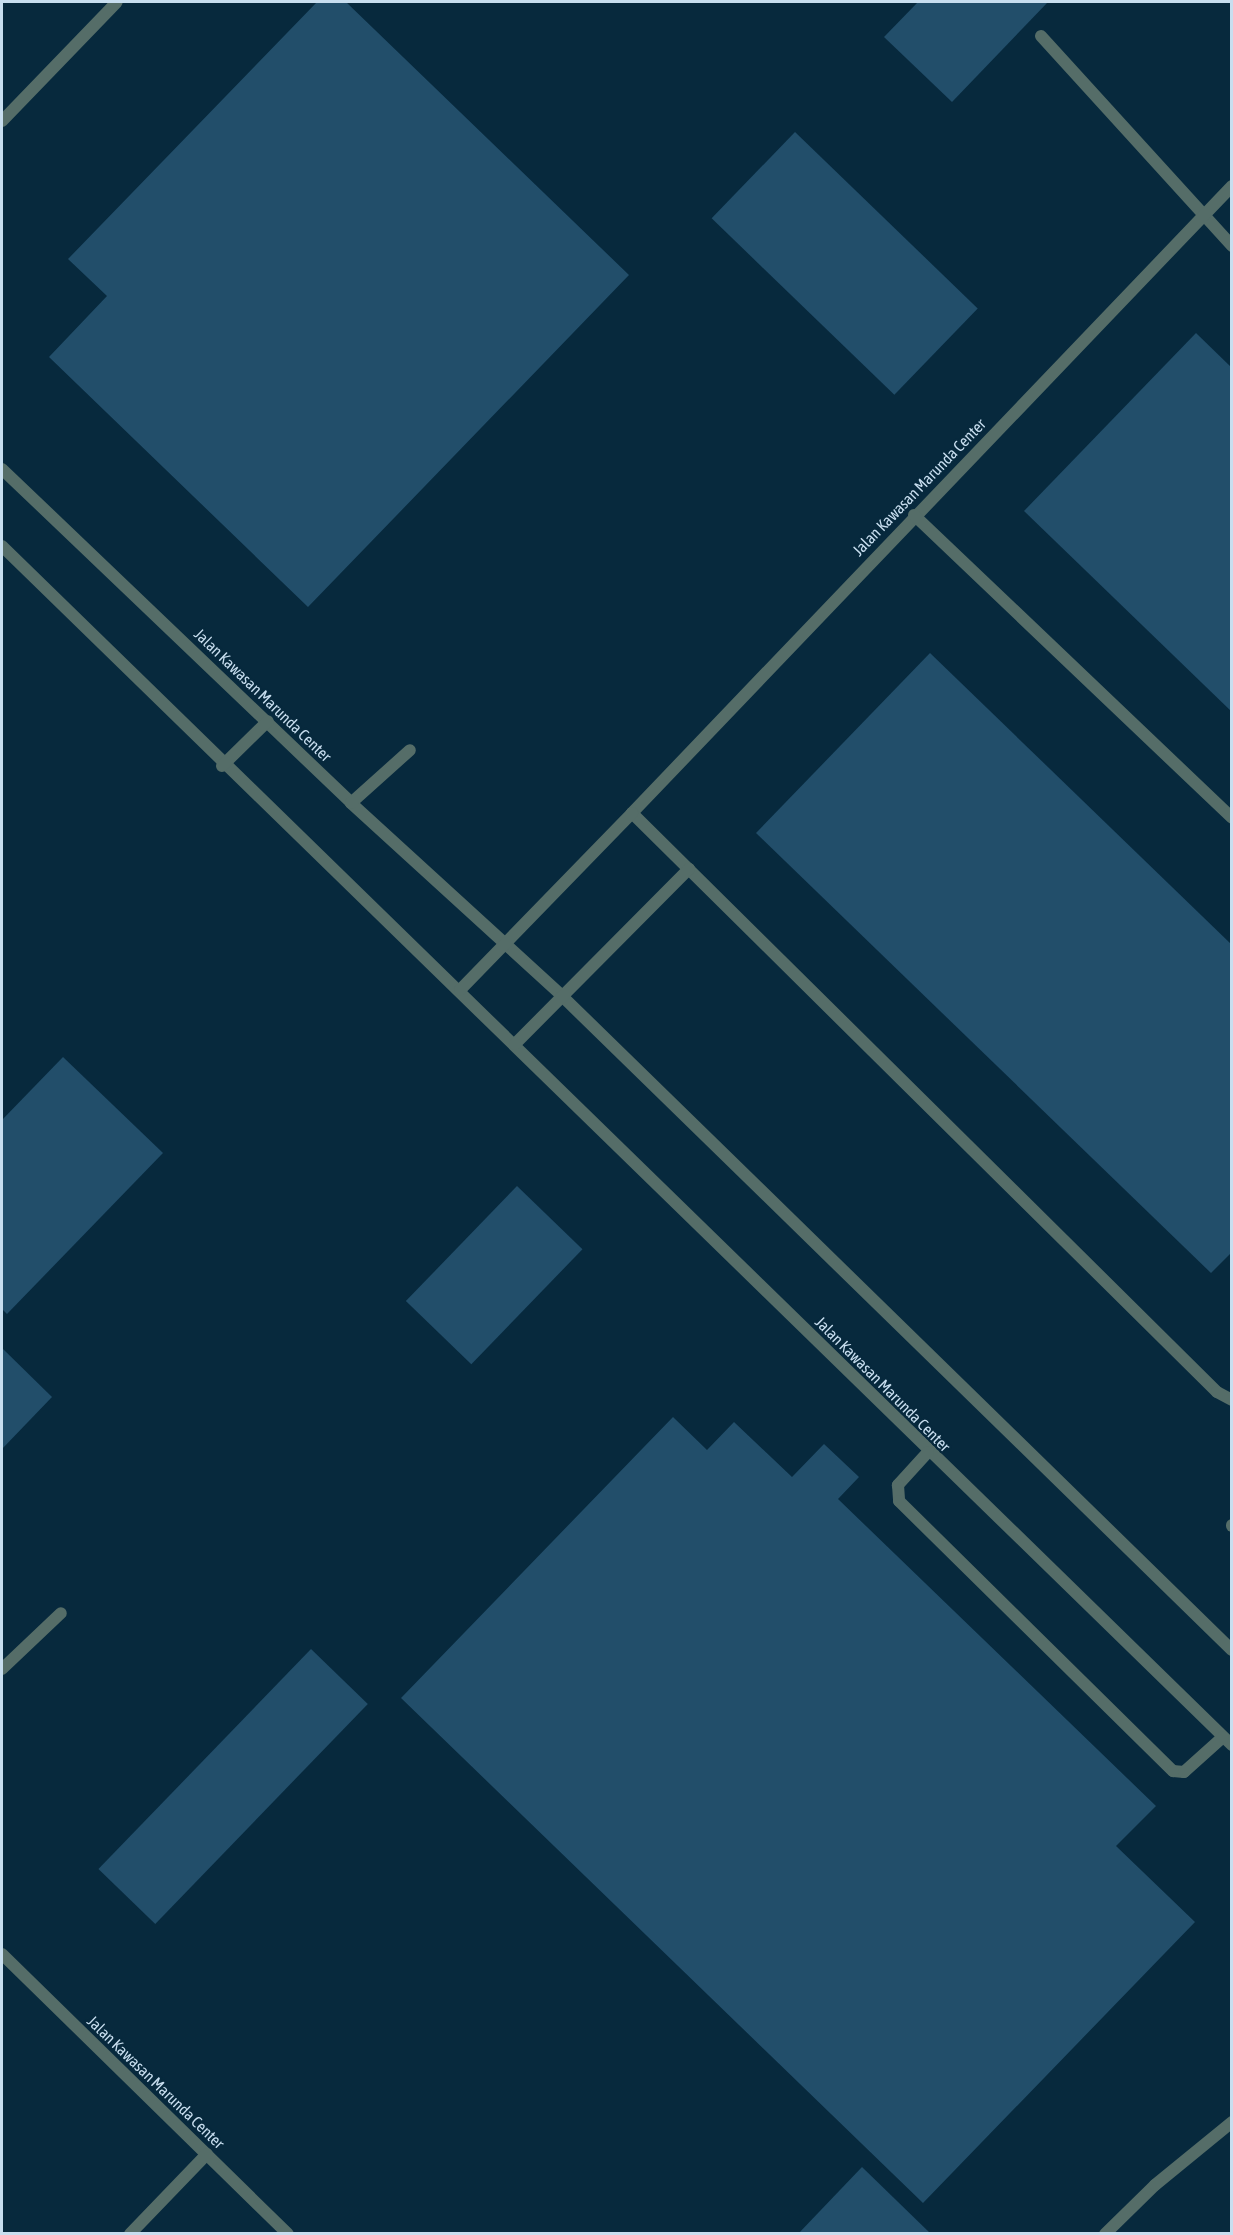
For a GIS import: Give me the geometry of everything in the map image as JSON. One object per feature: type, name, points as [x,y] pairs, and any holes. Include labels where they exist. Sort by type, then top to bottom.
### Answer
[{"type":"lane","points":[[2,121],[117,2]]},
{"type":"lane","points":[[1041,36],[1202,218],[1232,246]]},
{"type":"lane","name":"Jalan Kawasan Marunda Center","points":[[460,990],[1232,186]]},
{"type":"lane","name":"Jalan Kawasan Marunda Center","points":[[2,469],[268,721],[351,803],[502,944],[562,996],[1232,1650]]},
{"type":"lane","points":[[914,515],[1232,818]]},
{"type":"lane","name":"Jalan Kawasan Marunda Center","points":[[2,546],[222,766],[460,990],[928,1452],[1227,1741]]},
{"type":"lane","points":[[222,766],[268,721]]},
{"type":"lane","points":[[351,803],[410,750]]},
{"type":"lane","points":[[632,813],[1217,1392],[1232,1400]]},
{"type":"lane","points":[[515,1044],[689,869]]},
{"type":"lane","points":[[928,1452],[898,1485],[899,1501],[1173,1771],[1184,1772],[1227,1741]]},
{"type":"lane","points":[[2,1669],[61,1613]]},
{"type":"lane","name":"Jalan Kawasan Marunda Center","points":[[2,1954],[288,2234]]},
{"type":"lane","points":[[1105,2234],[1155,2185],[1232,2122]]},
{"type":"lane","points":[[130,2234],[207,2154]]},
{"type":"building","points":[[317,2],[346,2],[629,275],[308,607],[49,357],[107,296],[68,259]]},
{"type":"building","points":[[918,2],[1048,2],[952,102],[884,37]]},
{"type":"building","points":[[795,132],[978,308],[894,395],[712,218]]},
{"type":"building","points":[[1196,333],[1232,368],[1232,712],[1024,511]]},
{"type":"building","points":[[930,653],[1232,945],[1232,1252],[1211,1273],[756,833]]},
{"type":"building","points":[[63,1057],[163,1153],[7,1314],[2,1309],[2,1120]]},
{"type":"building","points":[[517,1186],[582,1249],[471,1364],[406,1301]]},
{"type":"building","points":[[2,1348],[52,1397],[2,1449]]},
{"type":"building","points":[[673,1417],[707,1450],[734,1422],[792,1477],[824,1444],[859,1477],[838,1499],[1156,1806],[1116,1846],[1195,1922],[923,2203],[401,1698]]},
{"type":"building","points":[[311,1649],[368,1704],[155,1924],[98,1869]]},
{"type":"building","points":[[862,2167],[931,2234],[798,2234]]}]
